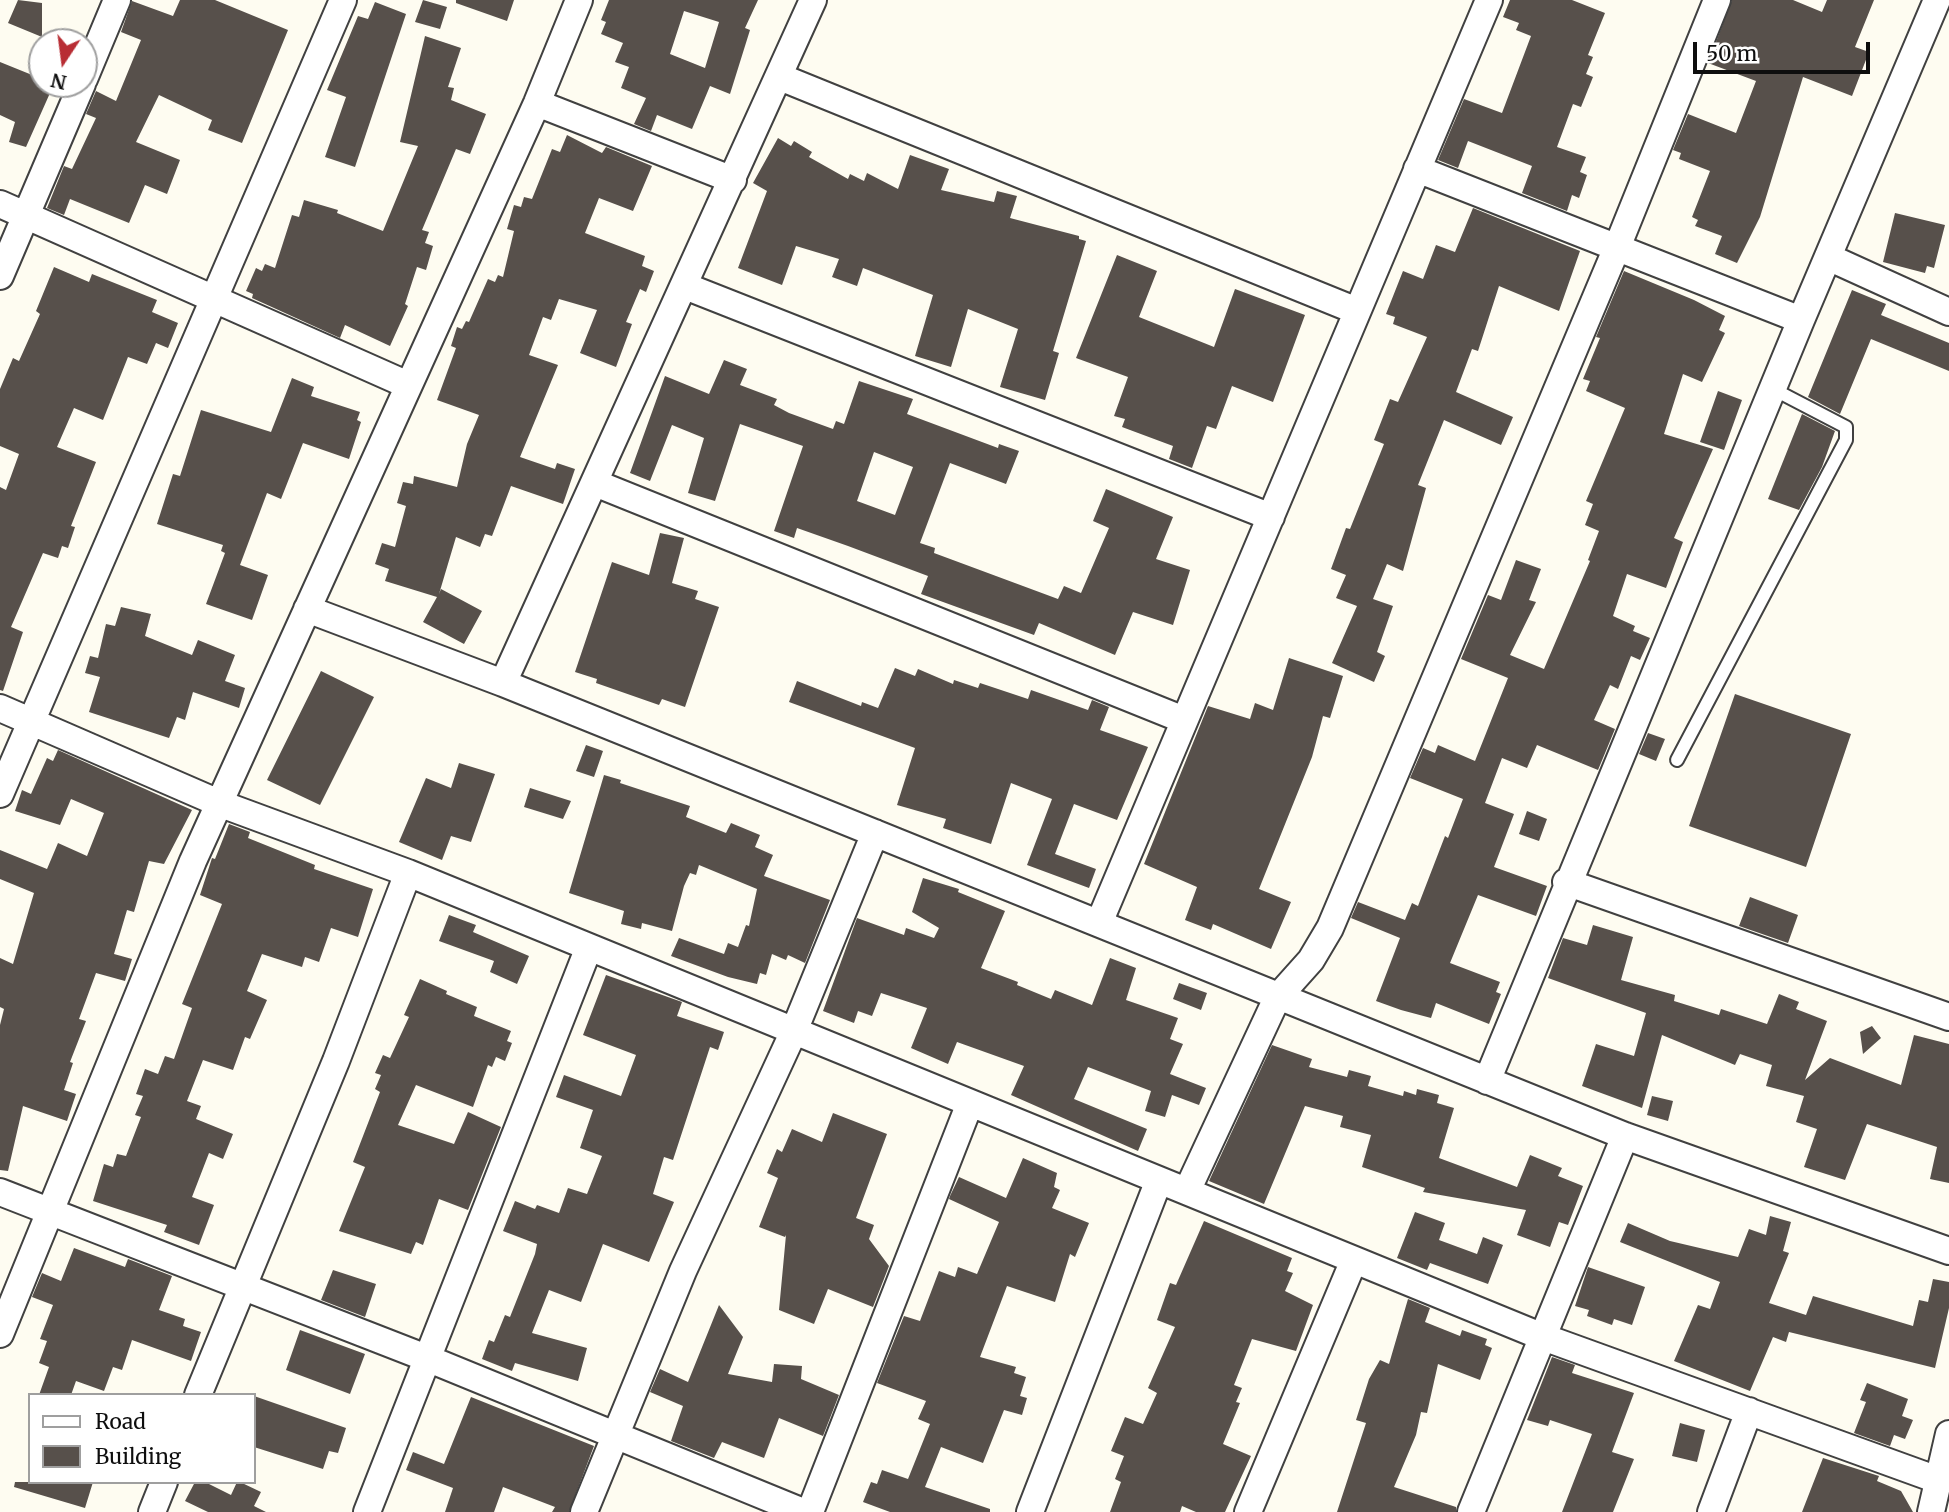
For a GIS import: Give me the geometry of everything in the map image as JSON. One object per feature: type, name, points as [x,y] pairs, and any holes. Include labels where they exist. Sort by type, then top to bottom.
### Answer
[{"type":"street","points":[[98,45],[117,0]]},
{"type":"street","points":[[0,794],[216,301],[343,0]]},
{"type":"street","points":[[0,1334],[193,861],[222,803],[537,103],[579,0]]},
{"type":"street","points":[[503,682],[813,0]]},
{"type":"street","points":[[1099,923],[1489,0]]},
{"type":"street","points":[[1187,1191],[1277,998],[1311,960],[1330,928],[1618,245],[1717,0]]},
{"type":"street","points":[[1487,1081],[1566,882],[1937,0]]},
{"type":"street","points":[[779,76],[1357,311]]},
{"type":"street","points":[[0,276],[76,98]]},
{"type":"street","points":[[537,103],[733,180]]},
{"type":"street","points":[[1417,169],[1618,245],[1801,320]]},
{"type":"street","points":[[0,204],[408,385]]},
{"type":"street","points":[[1828,257],[1949,312]]},
{"type":"street","points":[[684,286],[1271,517]]},
{"type":"street","points":[[595,483],[1184,720]]},
{"type":"street","points":[[307,609],[503,682],[1099,923],[1277,998],[1625,1136],[1949,1251]]},
{"type":"street","points":[[0,708],[222,803],[408,873],[1543,1337],[1938,1480]]},
{"type":"street","points":[[584,1512],[682,1271],[794,1031],[875,833]]},
{"type":"street","points":[[199,1393],[241,1285],[336,1061],[408,873]]},
{"type":"street","points":[[1566,882],[1949,1017]]},
{"type":"street","points":[[367,1512],[589,947]]},
{"type":"street","points":[[810,1512],[970,1103]]},
{"type":"street","points":[[1471,1512],[1625,1136]]},
{"type":"street","points":[[1030,1512],[1159,1180]]},
{"type":"street","points":[[0,1192],[429,1359],[803,1512]]},
{"type":"street","points":[[1248,1512],[1354,1260]]},
{"type":"street","points":[[1711,1512],[1749,1411]]},
{"type":"street","points":[[1931,1512],[1949,1434]]},
{"type":"street","points":[[152,1512],[163,1484]]},
{"type":"lane","points":[[1677,760],[1846,440],[1846,427],[1773,389]]},
{"type":"building","points":[[18,0],[42,3],[42,28],[28,28],[28,31],[8,23]]},
{"type":"building","points":[[180,0],[215,0],[288,30],[242,143],[208,130],[212,120],[159,95],[136,142],[180,160],[167,194],[145,185],[129,223],[70,199],[64,215],[47,208],[64,166],[72,169],[96,118],[86,114],[93,98],[98,98],[98,92],[116,101],[141,40],[121,32],[132,1],[173,16]]},
{"type":"building","points":[[423,0],[447,7],[440,29],[415,22]]},
{"type":"building","points":[[456,0],[514,0],[507,21],[456,3]]},
{"type":"building","points":[[609,0],[758,0],[745,28],[750,30],[730,94],[710,86],[692,129],[657,115],[651,131],[634,124],[646,98],[621,88],[629,67],[615,62],[623,43],[601,34],[606,22],[601,20]],"holes":[[[684,11],[719,22],[705,68],[670,54]]]},
{"type":"building","points":[[1510,0],[1572,0],[1605,13],[1588,55],[1593,57],[1586,74],[1593,77],[1581,107],[1573,104],[1557,147],[1586,157],[1580,172],[1587,175],[1579,198],[1572,195],[1567,211],[1522,193],[1532,166],[1468,141],[1458,168],[1438,160],[1464,99],[1502,113],[1531,36],[1516,30],[1519,23],[1503,17]]},
{"type":"building","points":[[1732,0],[1793,0],[1822,12],[1827,0],[1874,0],[1855,47],[1869,52],[1852,96],[1803,77],[1760,217],[1737,263],[1715,254],[1722,236],[1695,226],[1698,220],[1692,217],[1710,171],[1679,159],[1681,153],[1673,150],[1688,114],[1736,133],[1756,81],[1708,63]]},
{"type":"building","points":[[375,2],[406,14],[355,167],[325,157],[346,97],[327,90],[358,16],[368,19]]},
{"type":"building","points":[[425,36],[461,48],[448,87],[454,88],[451,100],[486,114],[470,154],[456,149],[422,230],[429,232],[425,243],[433,246],[426,270],[417,267],[405,304],[408,306],[390,346],[345,325],[340,338],[252,298],[253,294],[246,291],[256,268],[262,271],[265,264],[275,268],[292,215],[299,217],[304,200],[338,210],[337,213],[383,231],[418,146],[400,142]]},
{"type":"building","points":[[0,62],[28,73],[28,98],[48,98],[26,147],[9,142],[15,122],[0,115]]},
{"type":"building","points":[[567,135],[602,153],[606,147],[652,166],[633,211],[599,198],[585,233],[645,256],[642,266],[654,271],[646,292],[640,289],[626,322],[632,324],[616,367],[580,353],[597,310],[559,299],[551,320],[543,317],[529,355],[558,365],[520,457],[555,469],[557,463],[575,469],[563,504],[511,486],[492,536],[485,534],[480,547],[456,537],[439,594],[441,589],[482,611],[464,644],[423,622],[437,597],[385,581],[389,569],[375,564],[382,543],[395,547],[406,506],[397,503],[403,482],[413,484],[414,476],[457,487],[467,444],[479,415],[437,400],[456,348],[451,346],[457,327],[462,329],[466,321],[469,322],[488,279],[495,282],[498,275],[503,277],[514,231],[507,229],[514,205],[521,207],[524,197],[532,199],[552,149],[560,152]]},
{"type":"building","points":[[778,138],[791,146],[794,141],[812,152],[809,157],[848,179],[850,174],[864,181],[867,173],[898,189],[910,155],[949,169],[941,190],[994,202],[997,191],[1017,196],[1010,218],[1079,236],[1079,239],[1086,241],[1053,351],[1059,353],[1045,400],[1000,387],[1018,329],[968,309],[951,367],[915,356],[933,295],[863,268],[857,286],[832,277],[839,259],[796,246],[782,285],[738,268],[767,191],[753,183]]},
{"type":"building","points":[[1473,208],[1580,251],[1559,311],[1499,286],[1478,351],[1472,349],[1456,392],[1513,417],[1501,445],[1444,420],[1418,485],[1426,488],[1403,571],[1387,564],[1373,599],[1393,606],[1377,652],[1385,656],[1374,682],[1332,663],[1357,606],[1336,598],[1346,575],[1331,569],[1346,528],[1350,529],[1384,444],[1374,440],[1390,399],[1398,402],[1427,337],[1393,324],[1395,317],[1386,314],[1403,271],[1423,279],[1436,245],[1455,252]]},
{"type":"building","points":[[1895,213],[1945,225],[1934,268],[1927,266],[1925,273],[1883,262]]},
{"type":"building","points":[[1117,255],[1157,271],[1139,317],[1214,347],[1235,289],[1305,315],[1273,402],[1232,386],[1216,429],[1207,426],[1192,468],[1169,459],[1173,446],[1122,427],[1125,419],[1114,416],[1128,377],[1076,358]]},
{"type":"building","points":[[54,267],[89,282],[92,274],[157,300],[152,312],[178,323],[168,348],[156,343],[147,364],[128,357],[103,420],[74,408],[57,447],[96,462],[71,526],[75,527],[68,548],[62,546],[58,558],[43,553],[11,627],[23,632],[3,691],[0,690],[0,487],[6,490],[19,454],[0,446],[0,389],[13,358],[19,361],[40,314],[36,311]]},
{"type":"building","points":[[1624,271],[1725,316],[1719,330],[1725,333],[1702,382],[1683,374],[1664,434],[1713,449],[1674,538],[1683,542],[1666,588],[1627,574],[1613,616],[1635,626],[1633,631],[1650,638],[1640,660],[1631,656],[1618,689],[1610,685],[1594,720],[1615,729],[1598,770],[1537,745],[1527,768],[1502,758],[1485,803],[1514,814],[1494,867],[1547,886],[1536,916],[1478,895],[1450,963],[1500,982],[1496,992],[1501,994],[1489,1024],[1436,1003],[1431,1018],[1401,1010],[1376,1001],[1400,938],[1351,918],[1358,902],[1405,920],[1412,903],[1418,906],[1445,836],[1448,838],[1463,799],[1410,778],[1423,748],[1435,753],[1438,745],[1475,761],[1508,678],[1461,659],[1488,595],[1501,600],[1516,560],[1541,569],[1529,600],[1536,602],[1510,655],[1544,669],[1590,561],[1588,560],[1599,531],[1585,525],[1593,504],[1586,501],[1625,408],[1586,391],[1590,381],[1583,379],[1600,338],[1596,337]]},
{"type":"building","points":[[1852,290],[1886,304],[1881,315],[1949,343],[1949,371],[1871,339],[1840,414],[1808,397]]},
{"type":"building","points":[[724,360],[747,369],[740,385],[777,399],[774,405],[789,413],[833,429],[836,421],[844,424],[859,381],[913,399],[907,414],[998,448],[999,444],[1019,451],[1006,484],[950,463],[920,543],[935,548],[934,553],[1058,599],[1064,586],[1081,593],[1109,528],[1093,521],[1106,489],[1173,517],[1156,559],[1190,570],[1173,625],[1133,612],[1115,655],[1039,623],[1034,635],[921,594],[928,576],[848,546],[797,528],[794,538],[774,531],[803,446],[740,424],[715,501],[688,493],[704,438],[672,425],[650,481],[630,473],[665,376],[709,394]],"holes":[[[874,452],[913,467],[895,515],[857,501]]]},
{"type":"building","points":[[292,378],[314,387],[311,396],[360,412],[357,420],[361,422],[349,459],[303,443],[281,499],[267,493],[240,565],[268,575],[252,620],[206,604],[225,553],[221,551],[223,545],[157,524],[173,474],[180,476],[201,410],[271,432]]},
{"type":"building","points":[[1718,391],[1742,400],[1724,450],[1700,442]]},
{"type":"building","points":[[1802,414],[1835,431],[1822,467],[1799,510],[1768,499]]},
{"type":"building","points":[[660,533],[684,538],[672,583],[698,591],[695,599],[719,607],[685,707],[662,699],[659,705],[596,683],[597,679],[575,672],[612,562],[649,575]]},
{"type":"building","points":[[121,607],[151,614],[145,636],[192,655],[198,640],[235,655],[225,681],[245,688],[239,708],[193,692],[185,720],[177,717],[169,738],[89,712],[100,677],[85,673],[90,656],[98,658],[106,624],[115,626]]},
{"type":"building","points":[[1289,658],[1343,676],[1330,718],[1323,716],[1312,757],[1259,889],[1291,902],[1271,949],[1213,924],[1211,930],[1185,920],[1197,887],[1144,864],[1208,706],[1250,719],[1255,703],[1273,710]]},
{"type":"building","points":[[895,668],[915,676],[918,669],[953,684],[954,680],[978,688],[980,683],[1028,699],[1031,690],[1088,710],[1092,700],[1109,707],[1100,730],[1148,747],[1117,820],[1074,804],[1055,854],[1096,869],[1089,888],[1027,865],[1052,799],[1011,783],[991,844],[943,828],[946,819],[897,805],[915,748],[789,702],[797,681],[861,706],[862,702],[878,708]]},
{"type":"building","points":[[321,671],[374,697],[320,805],[267,780]]},
{"type":"building","points":[[1735,694],[1851,734],[1806,867],[1689,826]]},
{"type":"building","points":[[1648,733],[1665,739],[1656,761],[1639,754]]},
{"type":"building","points":[[586,745],[603,751],[594,777],[576,771]]},
{"type":"building","points":[[58,750],[192,810],[164,864],[149,861],[134,912],[127,910],[114,954],[132,959],[125,981],[96,973],[79,1019],[86,1021],[70,1062],[73,1063],[64,1090],[76,1094],[67,1121],[23,1106],[8,1171],[0,1170],[0,1025],[4,1009],[0,1007],[0,958],[13,964],[34,893],[0,879],[0,850],[47,869],[58,843],[87,856],[104,813],[71,799],[60,825],[15,811],[22,790],[31,794],[47,758],[53,761]]},
{"type":"building","points":[[459,763],[495,774],[471,842],[451,836],[442,860],[399,842],[426,778],[451,788]]},
{"type":"building","points":[[604,775],[621,780],[620,783],[690,806],[686,817],[726,833],[731,823],[760,835],[755,847],[773,855],[764,876],[830,900],[805,963],[788,955],[786,960],[772,954],[766,975],[760,973],[757,984],[728,977],[671,956],[679,938],[724,954],[728,943],[738,947],[746,925],[749,926],[757,889],[699,865],[696,875],[690,873],[684,886],[672,931],[642,923],[641,929],[621,924],[624,911],[569,893]]},
{"type":"building","points":[[530,788],[571,801],[563,819],[524,807]]},
{"type":"building","points":[[1527,811],[1547,819],[1539,841],[1519,834]]},
{"type":"building","points":[[229,824],[250,832],[248,838],[315,865],[314,869],[373,889],[358,937],[331,928],[319,962],[305,957],[302,967],[262,954],[247,991],[267,1000],[250,1039],[245,1037],[233,1070],[203,1060],[187,1101],[201,1106],[196,1119],[233,1134],[223,1159],[209,1153],[192,1197],[214,1205],[199,1245],[164,1232],[167,1225],[93,1201],[104,1164],[113,1167],[117,1154],[126,1156],[141,1117],[135,1115],[143,1096],[136,1094],[145,1069],[158,1074],[165,1056],[174,1059],[192,1008],[182,1004],[222,904],[200,895],[212,858],[215,859]]},
{"type":"building","points":[[923,878],[959,889],[958,892],[1005,911],[981,968],[1018,982],[1017,985],[1051,999],[1055,990],[1092,1005],[1110,958],[1136,968],[1126,1000],[1178,1018],[1170,1039],[1183,1044],[1170,1074],[1206,1088],[1199,1105],[1172,1095],[1165,1117],[1145,1111],[1151,1091],[1088,1067],[1074,1099],[1147,1129],[1138,1151],[1011,1095],[1024,1066],[957,1042],[948,1064],[911,1048],[927,1008],[881,993],[872,1016],[858,1011],[854,1023],[823,1011],[857,918],[904,935],[906,928],[934,938],[939,928],[912,912]]},
{"type":"building","points":[[1750,897],[1798,915],[1788,943],[1739,926]]},
{"type":"building","points":[[449,915],[476,925],[473,932],[529,956],[517,984],[490,972],[494,961],[439,941]]},
{"type":"building","points":[[1593,925],[1633,937],[1621,980],[1675,995],[1674,1001],[1719,1015],[1721,1009],[1767,1024],[1779,994],[1799,1002],[1796,1009],[1827,1021],[1805,1080],[1830,1058],[1901,1085],[1914,1035],[1949,1044],[1949,1183],[1930,1179],[1937,1147],[1867,1124],[1845,1180],[1804,1167],[1817,1129],[1796,1122],[1804,1096],[1766,1086],[1772,1065],[1740,1054],[1735,1065],[1662,1035],[1642,1108],[1582,1086],[1596,1044],[1634,1056],[1646,1013],[1548,978],[1563,938],[1587,945]]},
{"type":"building","points":[[606,975],[682,1002],[677,1016],[724,1032],[718,1050],[710,1047],[673,1160],[664,1157],[653,1194],[674,1202],[649,1262],[603,1244],[581,1302],[549,1290],[532,1333],[587,1348],[578,1381],[515,1363],[512,1371],[482,1359],[489,1340],[494,1342],[505,1315],[510,1317],[535,1254],[537,1244],[503,1231],[515,1201],[535,1209],[537,1205],[559,1213],[568,1188],[587,1194],[602,1156],[580,1148],[593,1110],[556,1097],[564,1075],[621,1096],[636,1055],[583,1035]]},
{"type":"building","points":[[420,979],[477,1007],[474,1016],[511,1031],[507,1041],[512,1043],[505,1061],[496,1057],[492,1067],[488,1065],[473,1107],[416,1085],[398,1125],[454,1144],[468,1112],[501,1127],[468,1210],[439,1199],[423,1245],[416,1242],[411,1254],[339,1231],[365,1167],[353,1162],[380,1092],[375,1089],[381,1075],[375,1073],[383,1055],[390,1058],[409,1017],[404,1015]]},
{"type":"building","points":[[1179,983],[1207,993],[1201,1010],[1173,999]]},
{"type":"building","points":[[1872,1026],[1881,1038],[1863,1054],[1860,1032]]},
{"type":"building","points":[[1272,1045],[1312,1059],[1309,1067],[1347,1077],[1349,1070],[1371,1076],[1368,1086],[1403,1096],[1404,1091],[1416,1095],[1417,1089],[1439,1095],[1437,1103],[1454,1108],[1439,1158],[1517,1187],[1530,1155],[1562,1168],[1558,1176],[1583,1186],[1568,1225],[1559,1222],[1550,1247],[1517,1235],[1526,1210],[1423,1192],[1425,1188],[1362,1167],[1371,1135],[1340,1127],[1343,1116],[1305,1106],[1264,1204],[1209,1181]]},
{"type":"building","points":[[1652,1096],[1673,1101],[1668,1121],[1647,1115]]},
{"type":"building","points":[[833,1113],[887,1134],[856,1218],[874,1225],[869,1239],[889,1266],[873,1307],[828,1289],[814,1324],[779,1310],[786,1235],[785,1237],[759,1227],[778,1178],[767,1173],[777,1149],[782,1152],[792,1129],[822,1142]]},
{"type":"building","points":[[1023,1158],[1057,1173],[1054,1187],[1060,1190],[1052,1208],[1089,1223],[1075,1257],[1070,1254],[1055,1302],[1007,1286],[980,1357],[1016,1367],[1014,1373],[1026,1377],[1020,1396],[1027,1398],[1022,1415],[1004,1410],[983,1463],[941,1447],[925,1487],[990,1509],[990,1512],[890,1512],[863,1502],[871,1482],[877,1484],[882,1470],[908,1479],[930,1424],[918,1419],[926,1401],[877,1383],[904,1316],[920,1321],[939,1271],[955,1277],[958,1267],[977,1274],[999,1222],[949,1199],[950,1196],[959,1177],[1006,1198]]},
{"type":"building","points":[[1415,1212],[1445,1223],[1439,1240],[1477,1254],[1483,1237],[1503,1245],[1488,1284],[1430,1263],[1427,1270],[1397,1258]]},
{"type":"building","points":[[1770,1216],[1791,1222],[1783,1251],[1789,1253],[1769,1303],[1806,1315],[1813,1296],[1913,1326],[1919,1300],[1928,1302],[1933,1279],[1949,1282],[1949,1308],[1935,1368],[1789,1332],[1786,1342],[1773,1337],[1750,1391],[1674,1361],[1698,1305],[1710,1309],[1720,1282],[1620,1242],[1628,1223],[1670,1241],[1738,1257],[1749,1229],[1766,1235]]},
{"type":"building","points":[[1204,1221],[1292,1258],[1287,1271],[1293,1273],[1285,1291],[1313,1305],[1296,1351],[1252,1339],[1234,1385],[1242,1388],[1236,1402],[1240,1403],[1223,1444],[1251,1456],[1225,1512],[1196,1512],[1182,1506],[1180,1512],[1110,1512],[1121,1482],[1115,1479],[1124,1456],[1111,1451],[1125,1417],[1143,1424],[1157,1393],[1148,1388],[1175,1327],[1157,1320],[1170,1283],[1176,1285]]},
{"type":"building","points":[[74,1248],[125,1267],[128,1259],[172,1276],[159,1310],[185,1319],[183,1326],[201,1332],[191,1361],[132,1340],[122,1370],[113,1367],[104,1391],[76,1381],[72,1393],[40,1393],[49,1367],[39,1363],[47,1341],[40,1339],[53,1305],[32,1297],[42,1273],[61,1281]]},
{"type":"building","points":[[1588,1267],[1645,1287],[1632,1325],[1614,1319],[1612,1325],[1587,1316],[1589,1310],[1575,1306]]},
{"type":"building","points":[[333,1270],[376,1284],[365,1317],[321,1300]]},
{"type":"building","points":[[1408,1299],[1430,1308],[1425,1322],[1460,1336],[1462,1330],[1487,1339],[1485,1345],[1492,1348],[1480,1380],[1438,1364],[1427,1413],[1421,1412],[1416,1435],[1394,1487],[1456,1507],[1456,1512],[1337,1512],[1366,1423],[1356,1420],[1369,1379],[1380,1360],[1389,1364]]},
{"type":"building","points":[[719,1305],[743,1337],[728,1374],[772,1382],[774,1364],[802,1366],[801,1379],[839,1395],[823,1436],[779,1418],[764,1458],[722,1442],[714,1458],[671,1441],[683,1406],[650,1392],[660,1369],[688,1382]]},
{"type":"building","points":[[300,1330],[365,1354],[350,1394],[286,1370]]},
{"type":"building","points":[[1552,1357],[1575,1365],[1572,1373],[1634,1393],[1612,1452],[1634,1459],[1613,1512],[1562,1512],[1592,1434],[1550,1420],[1548,1426],[1527,1420]]},
{"type":"building","points":[[1867,1383],[1908,1399],[1902,1416],[1913,1420],[1905,1439],[1894,1435],[1890,1446],[1854,1433],[1866,1402],[1860,1400]]},
{"type":"building","points":[[256,1397],[346,1428],[338,1453],[329,1451],[323,1469],[256,1448]]},
{"type":"building","points":[[471,1397],[594,1446],[569,1512],[552,1512],[555,1507],[503,1487],[494,1512],[445,1512],[453,1488],[406,1470],[413,1452],[444,1464]]},
{"type":"building","points":[[1680,1423],[1705,1430],[1697,1462],[1672,1456]]},
{"type":"building","points":[[1823,1458],[1879,1476],[1877,1481],[1901,1491],[1913,1512],[1802,1512]]},
{"type":"building","points":[[15,1482],[92,1484],[85,1508],[14,1487]]},
{"type":"building","points":[[194,1484],[209,1484],[231,1495],[236,1484],[244,1484],[261,1492],[254,1506],[266,1512],[208,1512],[185,1501]]}]
